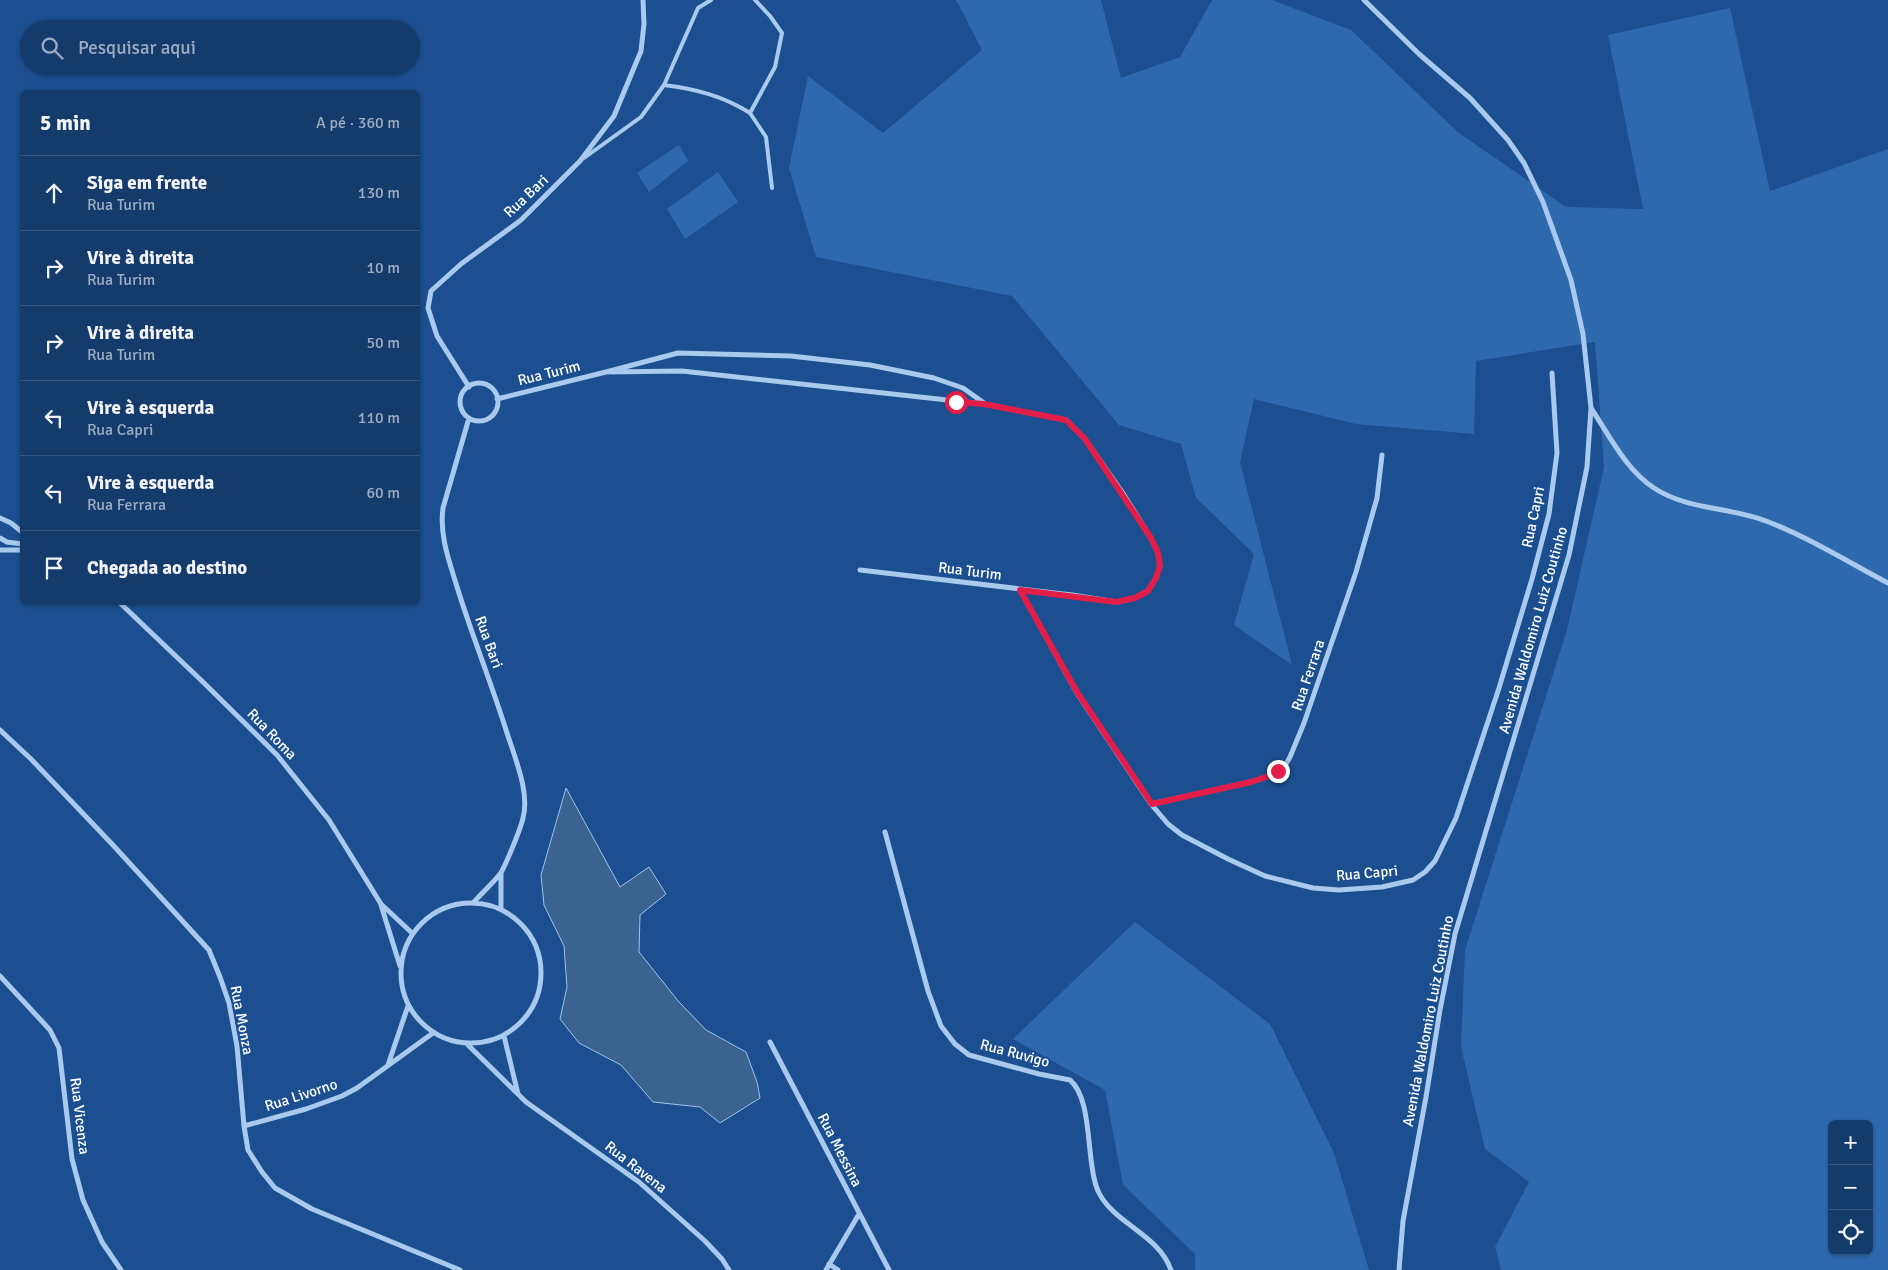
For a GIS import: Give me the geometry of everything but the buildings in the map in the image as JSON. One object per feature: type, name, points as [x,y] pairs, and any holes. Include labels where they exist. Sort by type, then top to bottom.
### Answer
[{"type":"street","name":"Rua Bari","points":[[469,387],[438,336],[428,308],[431,291],[461,264],[521,220],[580,161],[614,116],[641,51],[644,24],[642,0]]},
{"type":"street","name":"Avenida Waldomiro Luiz Coutinho","points":[[1364,0],[1419,54],[1470,98],[1508,140],[1524,164],[1543,202],[1571,280],[1583,334],[1591,408],[1587,467],[1569,555],[1455,934],[1403,1221],[1399,1270]]},
{"type":"street","name":"Rua Turim","points":[[497,399],[678,352],[791,356],[870,365],[934,378],[963,388],[984,404]]},
{"type":"street","name":"Rua Turim","points":[[606,372],[682,371],[984,404],[1066,420],[1085,439],[1124,495],[1151,538],[1158,553],[1160,566],[1156,578],[1148,591],[1135,598],[1116,602],[860,570]]},
{"type":"street","name":"Rua Capri","points":[[1020,590],[1077,692],[1152,804],[1168,824],[1182,835],[1265,876],[1291,884],[1339,890],[1382,887],[1413,880],[1425,872],[1435,861],[1456,818],[1499,688],[1550,514],[1557,453],[1552,373]]},
{"type":"street","points":[[480,384],[491,388],[497,399],[496,411],[487,420],[469,418],[461,408],[460,402],[461,396],[469,387],[480,384]]},
{"type":"street","points":[[1591,408],[1624,458],[1652,487],[1664,495],[1764,520],[1888,583]]},
{"type":"street","name":"Rua Bari","points":[[469,418],[442,520],[448,560],[496,699],[522,782],[524,796],[524,817],[501,873],[474,902]]},
{"type":"street","name":"Rua Ferrara","points":[[1152,804],[1251,782],[1272,775],[1290,757],[1304,723],[1356,572],[1377,498],[1382,455]]},
{"type":"street","points":[[0,518],[20,531]]},
{"type":"street","points":[[0,538],[7,542]]},
{"type":"street","points":[[0,542],[20,544]]},
{"type":"street","points":[[0,550],[20,550]]},
{"type":"street","name":"Rua Roma","points":[[122,605],[204,683],[276,756],[329,820],[381,904],[412,933]]},
{"type":"street","name":"Rua Monza","points":[[0,730],[105,837],[208,950],[229,1003],[237,1046],[248,1150],[275,1188],[312,1209],[460,1270]]},
{"type":"street","name":"Rua Ruvigo","points":[[885,832],[928,990],[941,1026],[955,1044],[970,1054],[1039,1074],[1070,1080],[1074,1083],[1079,1092],[1088,1124],[1098,1191],[1107,1203],[1160,1250],[1171,1270]]},
{"type":"street","name":"Rua Bari","points":[[501,873],[501,908]]},
{"type":"street","points":[[474,902],[501,908],[526,928],[537,946],[542,966],[540,987],[533,1007],[521,1024],[504,1036],[485,1043],[467,1044],[449,1041],[433,1033],[420,1022],[408,1006],[402,988],[400,968],[404,949],[412,933],[424,920],[439,910],[456,904],[474,902]]},
{"type":"street","name":"Rua Roma","points":[[381,904],[400,968]]},
{"type":"street","name":"Rua Vicenza","points":[[0,976],[56,1039],[59,1048],[72,1159],[83,1200],[102,1242],[121,1270]]},
{"type":"street","points":[[388,1065],[408,1006]]},
{"type":"street","name":"Rua Livorno","points":[[244,1126],[306,1109],[342,1096],[357,1088],[433,1033]]},
{"type":"street","points":[[504,1036],[518,1095]]},
{"type":"street","name":"Rua Messina","points":[[770,1042],[889,1270]]},
{"type":"street","name":"Rua Ravena","points":[[467,1044],[526,1102],[639,1182],[704,1241],[729,1270]]},
{"type":"street","points":[[826,1270],[859,1214]]},
{"type":"street","points":[[829,1264],[838,1270]]},
{"type":"lane","points":[[580,161],[641,117],[664,85],[698,8],[711,0]]},
{"type":"lane","points":[[750,113],[775,67],[782,33],[755,0]]},
{"type":"lane","points":[[664,85],[710,93],[733,102],[750,113],[766,137],[772,188]]},
{"type":"shaded area","points":[[956,0],[1101,0],[1121,78],[1180,57],[1212,0],[1272,0],[1351,30],[1459,133],[1566,207],[1643,209],[1608,35],[1730,8],[1770,191],[1888,149],[1888,1270],[1501,1270],[1495,1247],[1529,1182],[1485,1149],[1461,1047],[1465,950],[1567,630],[1604,467],[1595,342],[1476,361],[1474,434],[1356,424],[1254,399],[1240,462],[1292,665],[1234,625],[1254,554],[1196,498],[1181,444],[1119,425],[1012,296],[816,257],[789,168],[808,76],[883,133],[982,50]]},
{"type":"shaded area","points":[[679,145],[688,161],[649,192],[637,173]]},
{"type":"shaded area","points":[[718,172],[738,202],[685,239],[667,209]]},
{"type":"shaded area","points":[[566,788],[620,887],[649,867],[666,894],[640,915],[639,952],[679,1002],[706,1030],[746,1052],[757,1082],[760,1098],[720,1123],[700,1107],[653,1102],[621,1065],[579,1043],[560,1019],[567,987],[564,946],[544,905],[541,875]]},
{"type":"shaded area","points":[[1135,922],[1270,1024],[1334,1153],[1369,1270],[1195,1270],[1195,1254],[1123,1185],[1105,1090],[1013,1039]]},
{"type":"route","points":[[956,402],[1021,410],[1066,420],[1085,439],[1151,538],[1158,553],[1160,566],[1156,578],[1148,591],[1135,598],[1116,602],[1020,590],[1077,692],[1152,804],[1251,782],[1278,771]]}]
